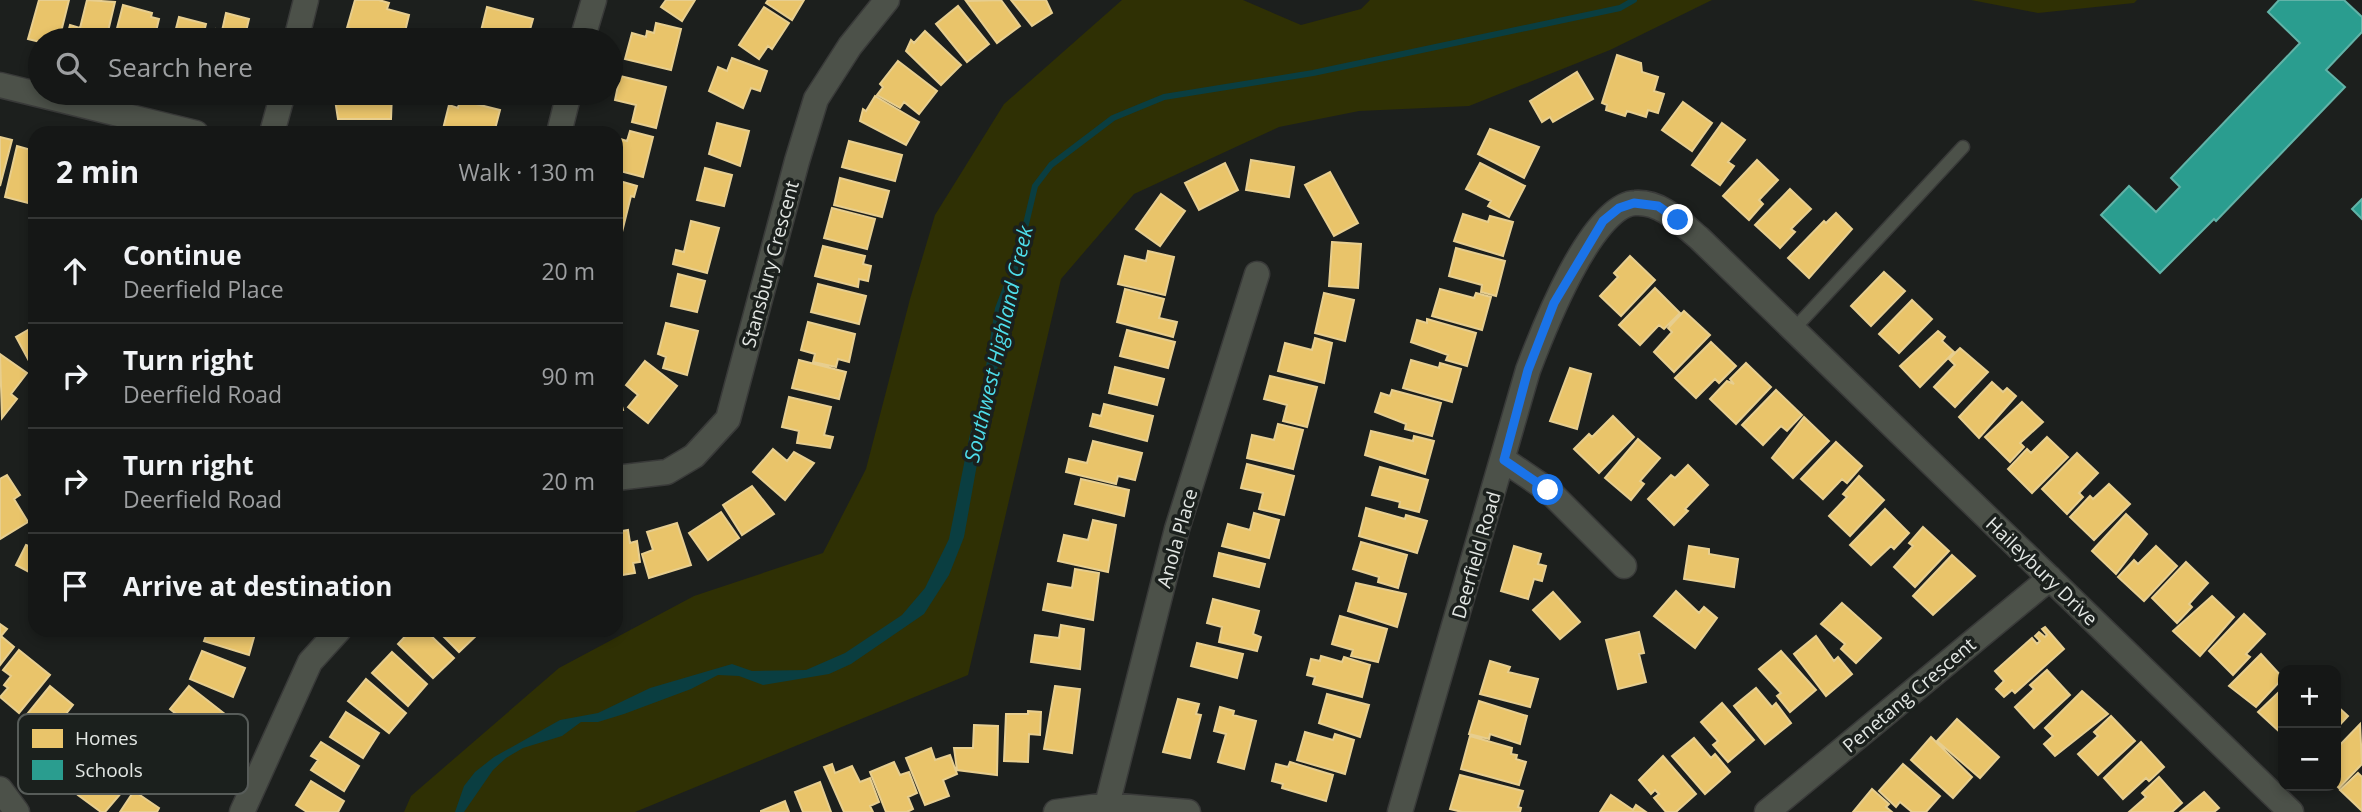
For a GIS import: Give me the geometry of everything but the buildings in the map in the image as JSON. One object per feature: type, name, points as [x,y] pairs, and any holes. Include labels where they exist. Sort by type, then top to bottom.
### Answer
[{"type":"street","points":[[299,28],[306,0]]},
{"type":"street","points":[[586,28],[594,0]]},
{"type":"street","name":"Stansbury Crescent","points":[[623,477],[667,472],[694,456],[728,419],[797,161],[817,99],[850,46],[887,0]]},
{"type":"street","points":[[0,85],[28,92]]},
{"type":"street","points":[[82,105],[167,126]]},
{"type":"street","points":[[274,126],[280,105]]},
{"type":"street","points":[[561,126],[566,105]]},
{"type":"street","name":"Deerfield Road","points":[[1400,812],[1528,370],[1554,303],[1603,221],[1619,208],[1634,203],[1658,206],[1678,220],[1794,329]]},
{"type":"street","name":"Anola Place","points":[[1107,804],[1177,529],[1257,274]]},
{"type":"street","name":"Haileybury Drive","points":[[1794,329],[2287,811]]},
{"type":"street","points":[[1504,460],[1548,490],[1624,566]]},
{"type":"street","name":"Penetang Crescent","points":[[1767,812],[2050,578]]},
{"type":"street","points":[[242,812],[310,662],[333,637]]},
{"type":"street","points":[[0,789],[17,812]]},
{"type":"street","points":[[1056,812],[1107,804],[1188,812]]},
{"type":"lane","points":[[1794,329],[1964,146]]},
{"type":"shaded area","points":[[1122,0],[1243,0],[1301,25],[1361,9],[1370,0],[1712,0],[1610,50],[1469,106],[1359,111],[1279,127],[1134,194],[1061,279],[968,675],[635,812],[404,812],[411,796],[559,668],[617,637],[623,637],[623,634],[694,596],[823,553],[866,469],[910,299],[935,215],[1004,104]]},
{"type":"shaded area","points":[[1971,0],[2137,0],[2134,3],[2038,13]]},
{"type":"water","name":"Southwest Highland Creek","points":[[1006,279],[1013,279],[1016,286],[1014,302],[998,364],[994,403],[984,425],[964,537],[949,575],[924,614],[851,664],[829,674],[763,685],[739,676],[718,675],[691,689],[624,714],[598,722],[581,722],[562,736],[523,748],[506,758],[493,770],[464,812],[455,812],[464,786],[475,772],[494,757],[560,720],[598,713],[650,688],[732,664],[752,671],[806,670],[845,653],[902,615],[925,588],[949,539],[970,434],[980,406],[995,308]]},
{"type":"waterway","name":"Southwest Highland Creek","points":[[1013,279],[1035,186],[1051,165],[1113,118],[1164,97],[1313,73],[1620,8],[1634,0]]},
{"type":"route","points":[[1548,490],[1504,460],[1528,370],[1554,303],[1603,221],[1619,208],[1634,203],[1658,206],[1678,220]]}]
